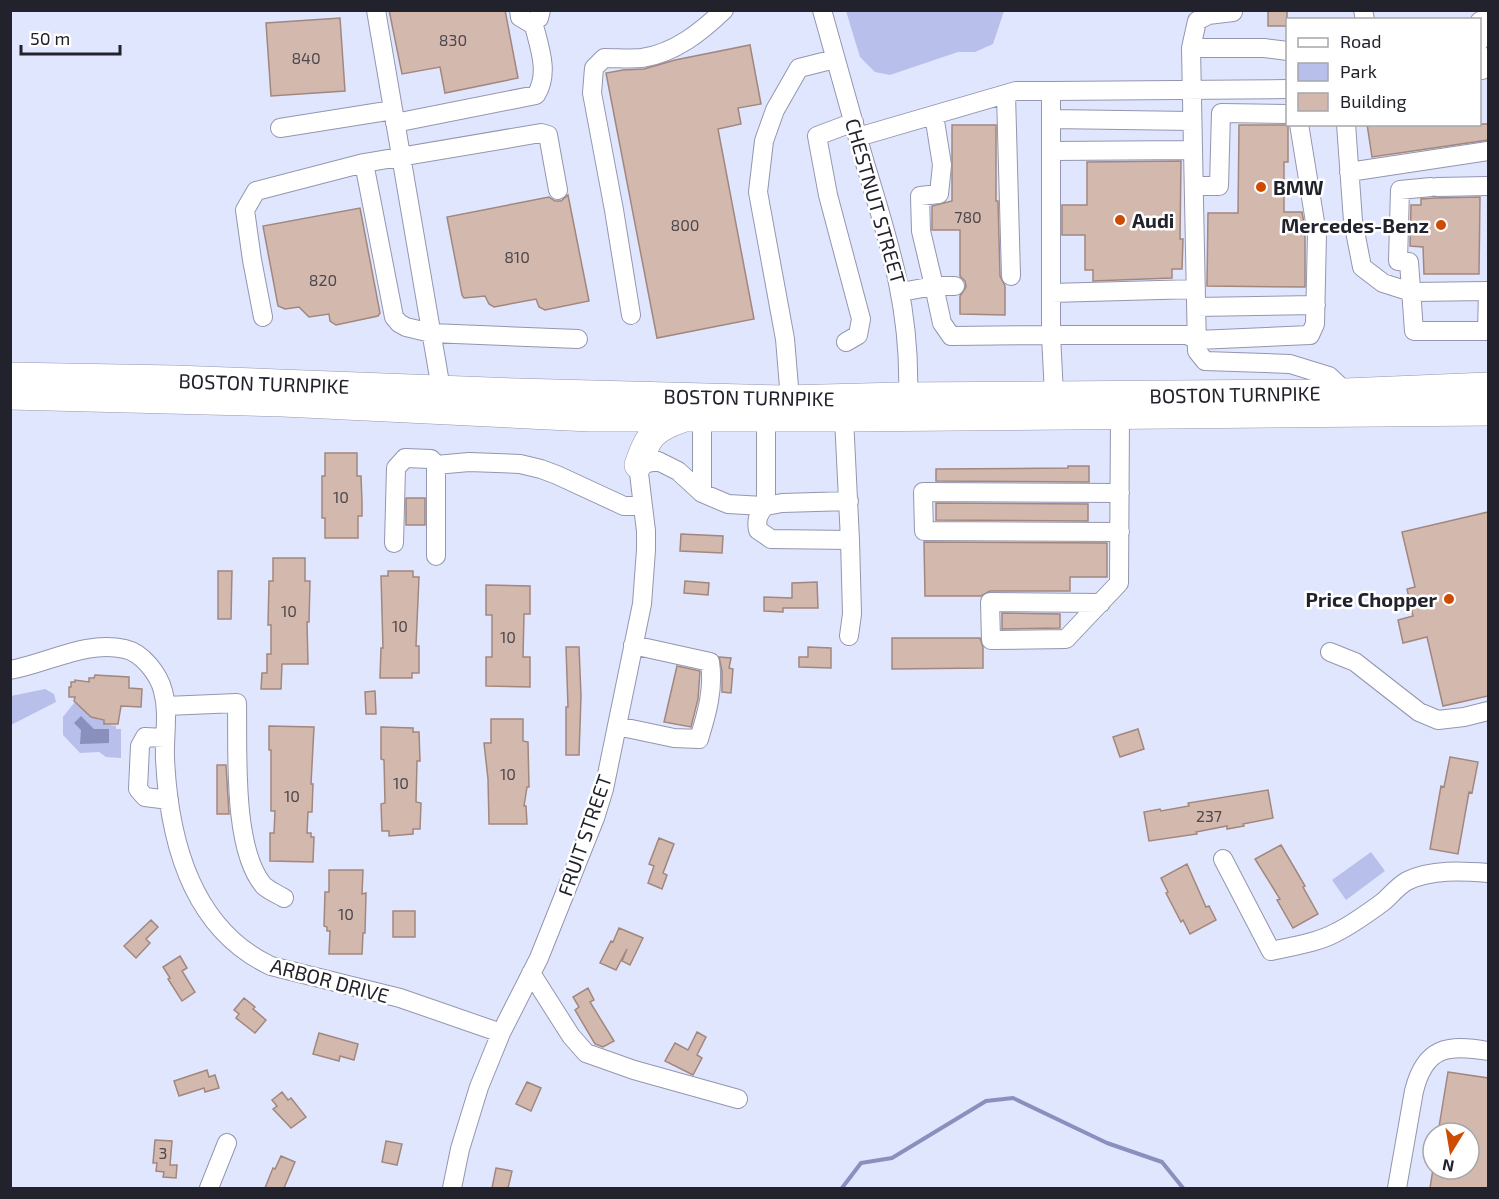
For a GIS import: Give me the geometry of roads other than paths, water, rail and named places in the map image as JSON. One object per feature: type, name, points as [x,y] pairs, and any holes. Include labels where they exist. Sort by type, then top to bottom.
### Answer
[{"type":"highway","name":"BOSTON TURNPIKE","points":[[10,376],[175,379],[790,399],[1346,392],[1488,386]]},
{"type":"highway","name":"BOSTON TURNPIKE","points":[[10,396],[283,403],[590,418],[1488,412]]},
{"type":"highway","points":[[590,418],[620,433],[638,465]]},
{"type":"highway","points":[[638,465],[646,441],[654,433],[671,423],[693,418]]},
{"type":"street","points":[[376,10],[441,389]]},
{"type":"street","points":[[280,128],[394,116],[536,95],[544,80],[537,16],[523,20],[519,10]]},
{"type":"street","points":[[631,315],[592,93],[594,68],[604,58],[644,58],[681,45],[704,29],[724,10]]},
{"type":"street","name":"CHESTNUT STREET","points":[[822,10],[895,262],[908,351],[908,396]]},
{"type":"street","points":[[1233,12],[1208,15],[1197,21],[1191,48],[1197,351],[1205,361],[1290,364],[1329,376],[1346,392]]},
{"type":"street","points":[[1191,48],[1264,48],[1286,51]]},
{"type":"street","points":[[790,399],[785,339],[758,192],[764,141],[775,110],[799,68],[835,59]]},
{"type":"street","points":[[1194,186],[1219,186],[1221,89]]},
{"type":"street","points":[[846,342],[858,334],[861,320],[828,195],[817,136],[934,115],[1016,91],[1286,89]]},
{"type":"street","points":[[1051,91],[1051,335],[1054,395]]},
{"type":"street","points":[[1006,94],[1011,276]]},
{"type":"street","points":[[1221,112],[1286,114]]},
{"type":"street","points":[[934,115],[942,165],[939,194],[920,196],[921,231],[942,323],[951,336],[1187,335],[1197,340],[1310,335],[1315,324],[1317,234],[1299,126]]},
{"type":"street","points":[[1051,119],[1192,121]]},
{"type":"street","points":[[1346,126],[1353,221],[1362,267],[1383,283],[1411,292],[1488,291],[1487,331],[1414,331],[1411,292],[1409,262],[1398,261],[1400,190],[1488,186]]},
{"type":"street","points":[[263,317],[245,210],[256,191],[401,155],[541,133],[548,135],[558,190]]},
{"type":"street","points":[[1051,151],[1193,150]]},
{"type":"street","points":[[1349,172],[1488,151]]},
{"type":"street","points":[[364,163],[394,316],[399,323],[431,333],[579,339]]},
{"type":"street","points":[[901,292],[934,286],[955,286]]},
{"type":"street","points":[[1051,293],[1316,305]]},
{"type":"street","points":[[1101,603],[990,603],[991,640],[1066,639],[1101,603],[1119,583],[1120,415]]},
{"type":"street","points":[[693,418],[702,493]]},
{"type":"street","points":[[766,418],[766,506],[758,515],[756,523],[758,530],[771,539],[850,540]]},
{"type":"street","points":[[844,418],[852,614],[849,636]]},
{"type":"street","points":[[394,543],[396,468],[405,458],[431,459],[436,465],[436,556]]},
{"type":"street","points":[[638,465],[658,461],[678,471],[702,493],[728,504],[766,506],[782,503],[849,501]]},
{"type":"street","points":[[436,465],[469,462],[520,464],[549,472],[624,506],[642,506]]},
{"type":"street","name":"FRUIT STREET","points":[[452,1188],[460,1149],[479,1087],[501,1033],[531,973],[595,818],[604,789],[642,604],[646,550],[638,465]]},
{"type":"street","points":[[1120,493],[923,492],[924,531],[1120,532]]},
{"type":"street","points":[[617,726],[674,738],[699,739],[708,712],[712,678],[710,662],[633,645]]},
{"type":"street","name":"ARBOR DRIVE","points":[[10,670],[78,651],[109,646],[129,650],[140,656],[159,680],[164,692],[166,781],[180,852],[197,895],[209,915],[227,937],[252,957],[271,966],[400,998],[501,1033]]},
{"type":"street","points":[[1330,652],[1355,662],[1419,712],[1438,720],[1488,711]]},
{"type":"street","points":[[166,706],[237,703],[240,803],[245,844],[249,859],[260,879],[270,890],[284,898]]},
{"type":"street","points":[[165,738],[145,737],[140,746],[138,789],[145,797],[169,800]]},
{"type":"street","points":[[1224,859],[1271,951],[1323,939],[1336,933],[1384,901],[1400,885],[1410,880],[1429,874],[1488,870]]},
{"type":"street","points":[[531,973],[571,1036],[586,1053],[634,1070],[738,1099]]},
{"type":"street","points":[[1397,1188],[1414,1091],[1425,1062],[1436,1053],[1452,1048],[1488,1051]]},
{"type":"street","points":[[209,1188],[227,1143]]},
{"type":"waterway","points":[[842,1188],[861,1163],[892,1158],[986,1101],[1013,1098],[1107,1143],[1162,1162],[1183,1188]]},
{"type":"place","name":"BMW","points":[[1261,187]]},
{"type":"place","name":"Audi","points":[[1120,220]]},
{"type":"place","name":"Mercedes-Benz","points":[[1441,225]]},
{"type":"place","name":"Price Chopper","points":[[1449,599]]}]
